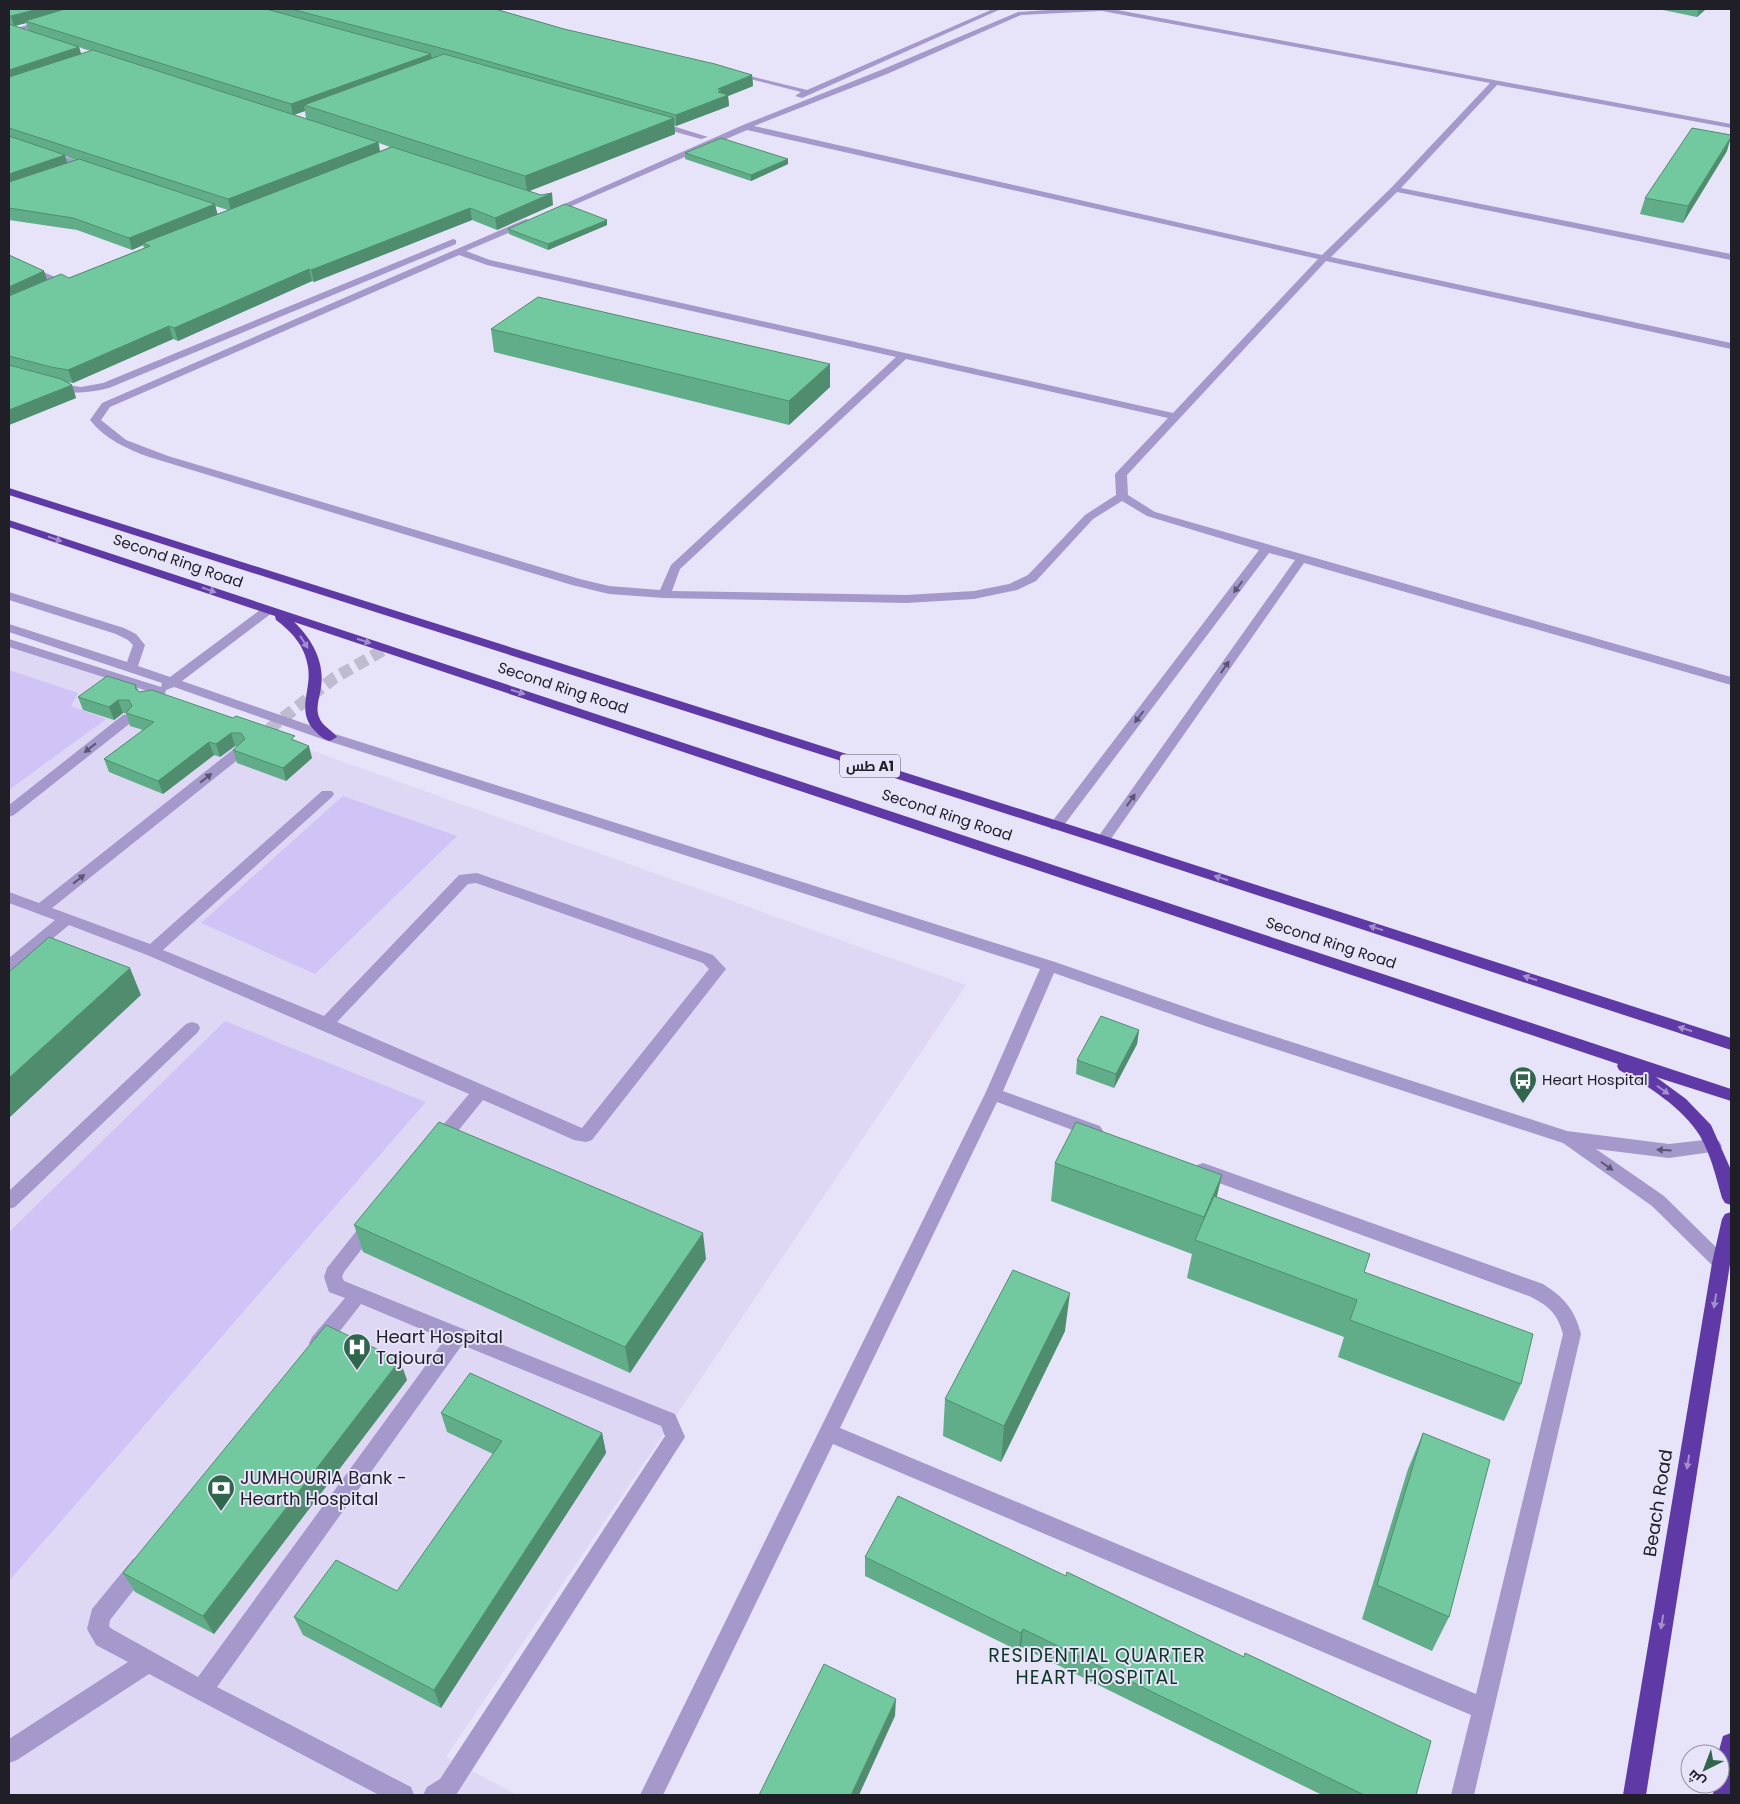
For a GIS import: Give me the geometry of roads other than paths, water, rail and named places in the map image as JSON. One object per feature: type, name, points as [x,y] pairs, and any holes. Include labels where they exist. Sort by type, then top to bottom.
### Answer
[{"type":"highway","name":"Second Ring Road","points":[[9,491],[1103,840],[1731,1044]]},
{"type":"highway","name":"Second Ring Road","points":[[9,523],[1731,1095]]},
{"type":"highway","points":[[268,610],[285,620],[298,632],[307,646],[313,661],[316,677],[311,701],[312,718],[319,728],[330,737]]},
{"type":"highway","points":[[1574,1042],[1634,1070],[1672,1096],[1704,1128],[1719,1158],[1731,1198]]},
{"type":"highway","name":"Beach Road","points":[[1634,1795],[1721,1263],[1731,1219]]},
{"type":"highway","points":[[1724,1795],[1731,1744]]},
{"type":"street","points":[[546,203],[704,137],[998,9]]},
{"type":"street","points":[[1122,496],[1088,517],[1032,578],[1013,587],[974,595],[906,598],[664,594],[609,590],[576,582],[132,448],[106,433],[95,420],[106,405],[457,251],[1020,13],[1101,9],[1731,126]]},
{"type":"street","points":[[1131,9],[1731,119]]},
{"type":"street","points":[[11,31],[53,20]]},
{"type":"street","points":[[11,31],[32,36]]},
{"type":"street","points":[[723,72],[808,92]]},
{"type":"street","points":[[1122,496],[1121,474],[1324,258],[1395,189],[1495,83]]},
{"type":"street","points":[[646,121],[704,137]]},
{"type":"street","points":[[746,128],[1324,258],[1731,346]]},
{"type":"street","points":[[9,141],[102,172]]},
{"type":"street","points":[[65,172],[83,165]]},
{"type":"street","points":[[1395,189],[1731,257]]},
{"type":"street","points":[[518,215],[527,211]]},
{"type":"street","points":[[44,383],[62,388],[81,390],[105,386],[463,238]]},
{"type":"street","points":[[457,251],[487,262],[1174,416]]},
{"type":"street","points":[[9,260],[61,283]]},
{"type":"street","points":[[664,594],[675,568],[903,356]]},
{"type":"street","points":[[1122,496],[1151,514],[1731,680]]},
{"type":"street","points":[[1056,826],[1267,548]]},
{"type":"street","points":[[1103,840],[1302,558]]},
{"type":"street","points":[[9,596],[120,631],[132,637],[139,645],[131,668]]},
{"type":"street","points":[[148,700],[268,610]]},
{"type":"street","points":[[9,628],[131,668],[166,686]]},
{"type":"street","points":[[9,643],[166,686],[330,737],[1050,966],[1211,1022],[1567,1138],[1669,1151],[1713,1146]]},
{"type":"street","points":[[9,812],[128,718]]},
{"type":"street","points":[[41,909],[240,751]]},
{"type":"street","points":[[152,951],[327,794]]},
{"type":"street","points":[[9,897],[152,951],[326,1024],[580,1135],[586,1135],[718,969],[708,959],[476,878],[470,878],[464,879],[326,1024]]},
{"type":"street","points":[[9,966],[67,919]]},
{"type":"street","points":[[651,1795],[993,1094],[1050,966]]},
{"type":"street","points":[[9,1202],[192,1028]]},
{"type":"street","points":[[431,1153],[481,1091]]},
{"type":"street","points":[[993,1094],[1115,1138]]},
{"type":"street","points":[[1567,1138],[1658,1201],[1721,1263]]},
{"type":"street","points":[[1190,1165],[1536,1290],[1554,1301],[1568,1316],[1572,1334],[1463,1795]]},
{"type":"street","points":[[380,1214],[336,1268],[333,1277],[336,1286],[668,1420],[675,1437],[448,1787],[435,1795]]},
{"type":"street","points":[[309,1356],[358,1295]]},
{"type":"street","points":[[201,1691],[458,1336]]},
{"type":"street","points":[[829,1433],[1484,1709]]},
{"type":"street","points":[[149,1555],[100,1616],[98,1629],[104,1637],[201,1691],[403,1795]]},
{"type":"street","points":[[9,1752],[148,1662]]},
{"type":"tunnel","points":[[255,740],[334,678],[387,648]]},
{"type":"place","name":"Heart Hospital","points":[[1523,1104]]},
{"type":"place","name":"Heart Hospital Tajoura","points":[[357,1371]]},
{"type":"place","name":"JUMHOURIA Bank - Hearth Hospital","points":[[221,1512]]},
{"type":"district","name":"RESIDENTIAL QUARTER HEART HOSPITAL","points":[[1097,1666]]}]
